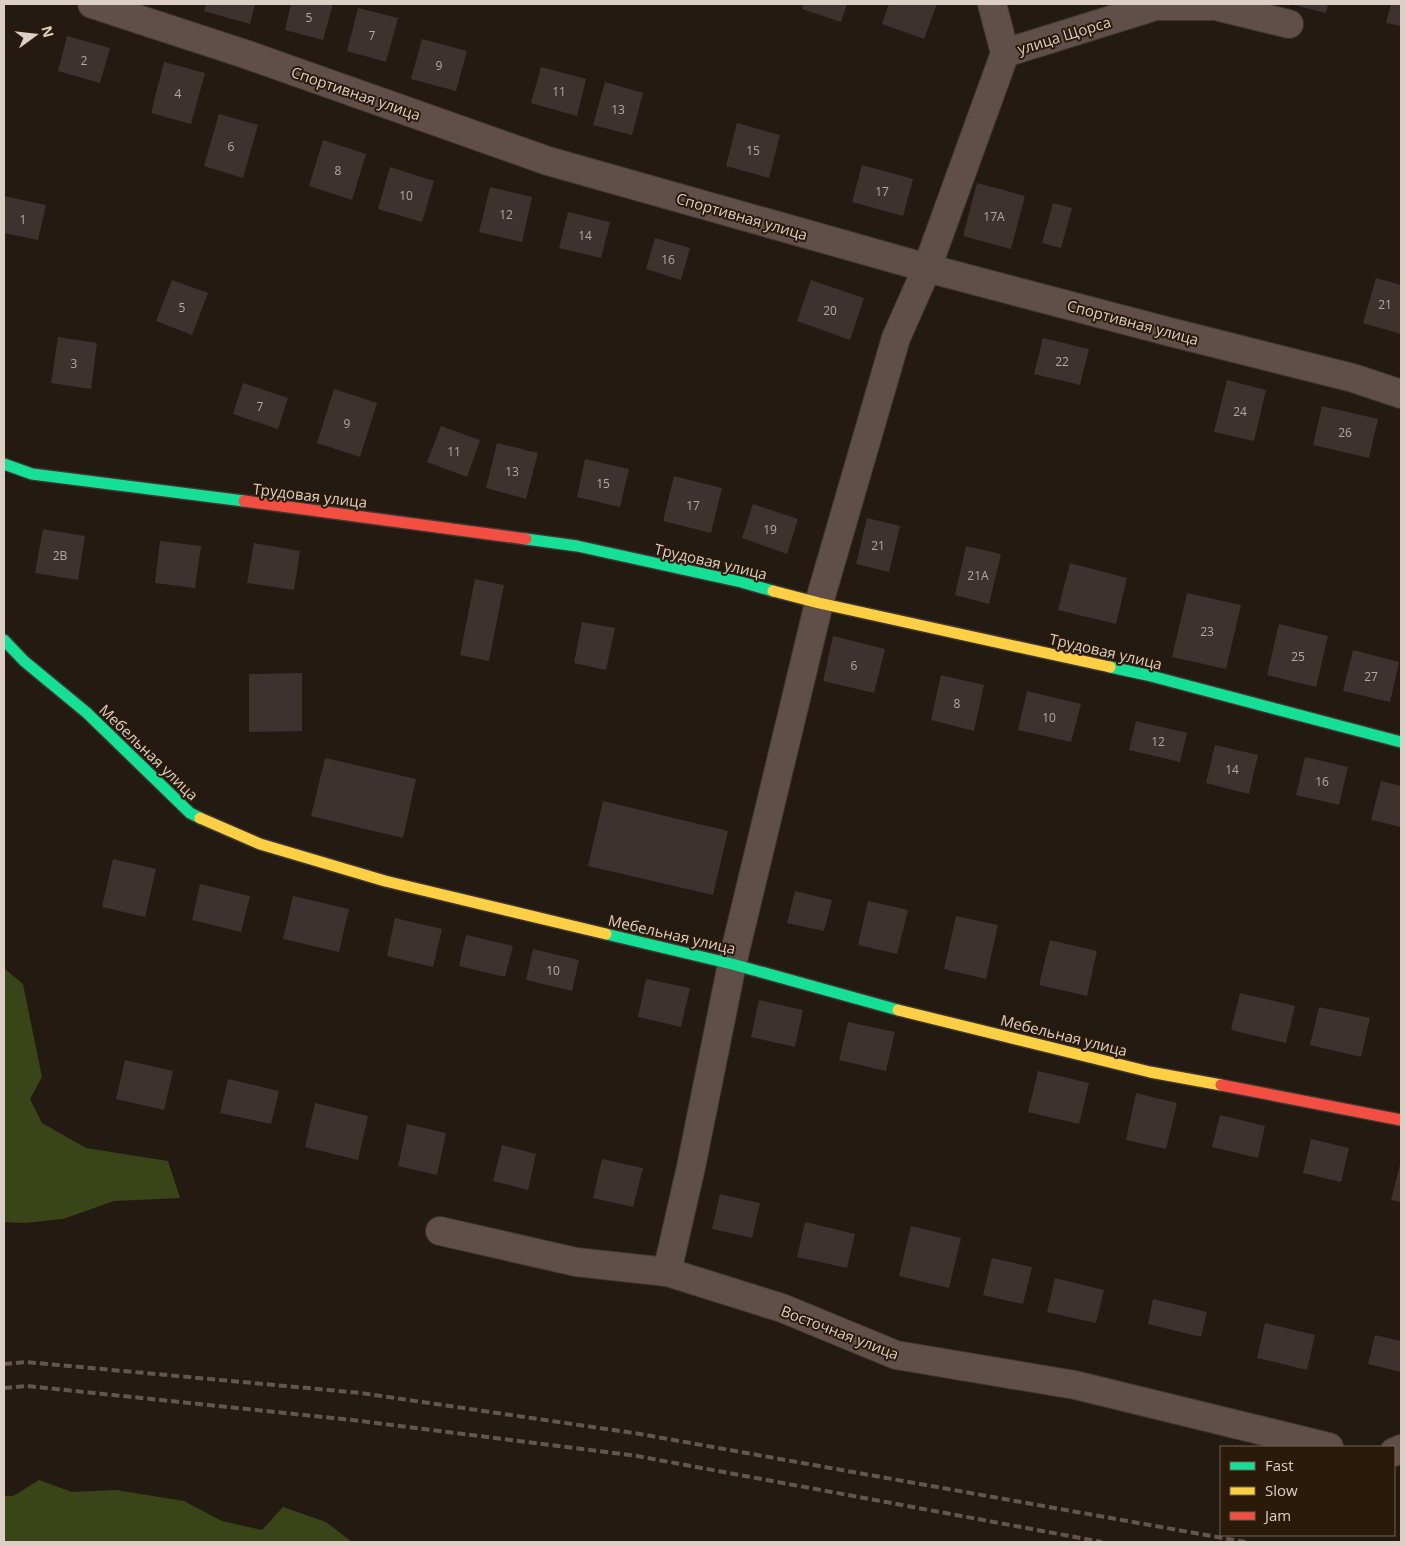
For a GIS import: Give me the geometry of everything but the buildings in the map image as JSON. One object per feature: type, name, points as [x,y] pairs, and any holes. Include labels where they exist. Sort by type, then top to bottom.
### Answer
[{"type":"street","name":"Спортивная улица","points":[[92,4],[245,54],[548,161],[927,268],[1353,378],[1401,394]]},
{"type":"street","name":"улица Щорса","points":[[992,4],[1005,53],[1156,6],[1215,6],[1289,24]]},
{"type":"street","points":[[667,1272],[691,1167],[732,964],[819,603],[896,338],[927,268],[1005,53]]},
{"type":"street","name":"Трудовая улица","points":[[4,464],[32,474],[577,546],[741,582],[819,603],[1147,675],[1401,742]]},
{"type":"street","name":"Мебельная улица","points":[[4,640],[24,661],[87,713],[190,813],[260,844],[385,881],[732,964],[871,1003],[1150,1072],[1401,1120]]},
{"type":"street","name":"Восточная улица","points":[[440,1231],[576,1262],[667,1272],[782,1308],[896,1355],[1076,1385],[1325,1446]]},
{"type":"green space","points":[[4,968],[23,984],[42,1077],[30,1099],[42,1123],[86,1148],[168,1161],[180,1198],[114,1201],[63,1219],[25,1223],[4,1222]]},
{"type":"green space","points":[[39,1480],[72,1492],[116,1490],[184,1501],[222,1521],[262,1530],[283,1507],[326,1522],[352,1542],[4,1542],[4,1496],[13,1496]]},
{"type":"railway","points":[[4,1364],[26,1362],[361,1393],[640,1434],[1245,1542]]},
{"type":"railway","points":[[4,1388],[27,1386],[361,1421],[637,1456],[1102,1542]]},
{"type":"traffic: fast","points":[[4,464],[32,474],[244,501]]},
{"type":"traffic: fast","points":[[526,539],[577,546],[741,582],[773,591]]},
{"type":"traffic: fast","points":[[4,640],[24,661],[87,713],[190,813],[200,818]]},
{"type":"traffic: fast","points":[[1110,667],[1401,742]]},
{"type":"traffic: fast","points":[[606,934],[732,964],[898,1010]]},
{"type":"traffic: slow","points":[[773,591],[819,603],[1110,667]]},
{"type":"traffic: slow","points":[[200,818],[260,844],[385,881],[606,934]]},
{"type":"traffic: slow","points":[[898,1010],[1150,1072],[1221,1085]]},
{"type":"traffic: jam","points":[[244,501],[526,539]]},
{"type":"traffic: jam","points":[[1221,1085],[1401,1120]]}]
